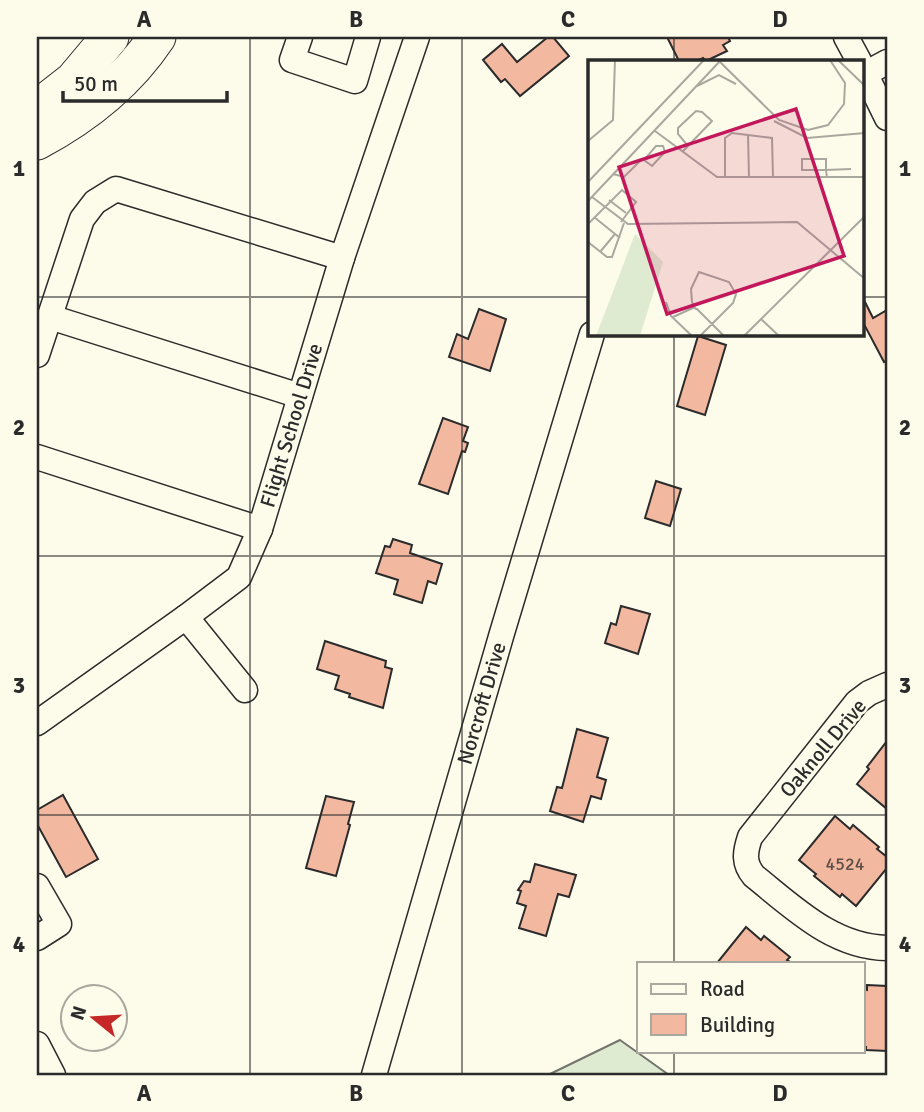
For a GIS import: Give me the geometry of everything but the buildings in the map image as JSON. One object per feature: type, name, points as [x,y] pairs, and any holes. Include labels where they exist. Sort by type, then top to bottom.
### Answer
[{"type":"highway","points":[[37,109],[75,80],[110,37]]},
{"type":"highway","points":[[37,141],[93,106],[131,71],[157,37]]},
{"type":"street","points":[[300,37],[292,60],[355,81],[369,37]]},
{"type":"street","name":"Flight School Drive","points":[[37,723],[239,577],[260,529],[342,258],[416,37]]},
{"type":"street","points":[[846,37],[857,60]]},
{"type":"street","points":[[864,69],[887,62]]},
{"type":"street","points":[[864,74],[887,118]]},
{"type":"street","points":[[37,355],[82,219],[95,202],[116,189],[342,258]]},
{"type":"street","points":[[50,317],[300,396]]},
{"type":"street","name":"Norcroft Drive","points":[[374,1075],[591,336]]},
{"type":"street","points":[[37,457],[260,529]]},
{"type":"street","points":[[186,617],[245,690]]},
{"type":"street","name":"Oaknoll Drive","points":[[887,685],[857,702],[750,836],[745,851],[747,866],[754,876],[826,932],[853,943],[887,948]]},
{"type":"street","points":[[37,886],[59,924],[37,938]]},
{"type":"street","points":[[37,1044],[53,1075]]},
{"type":"green space","points":[[620,1040],[669,1075],[548,1075]]}]
